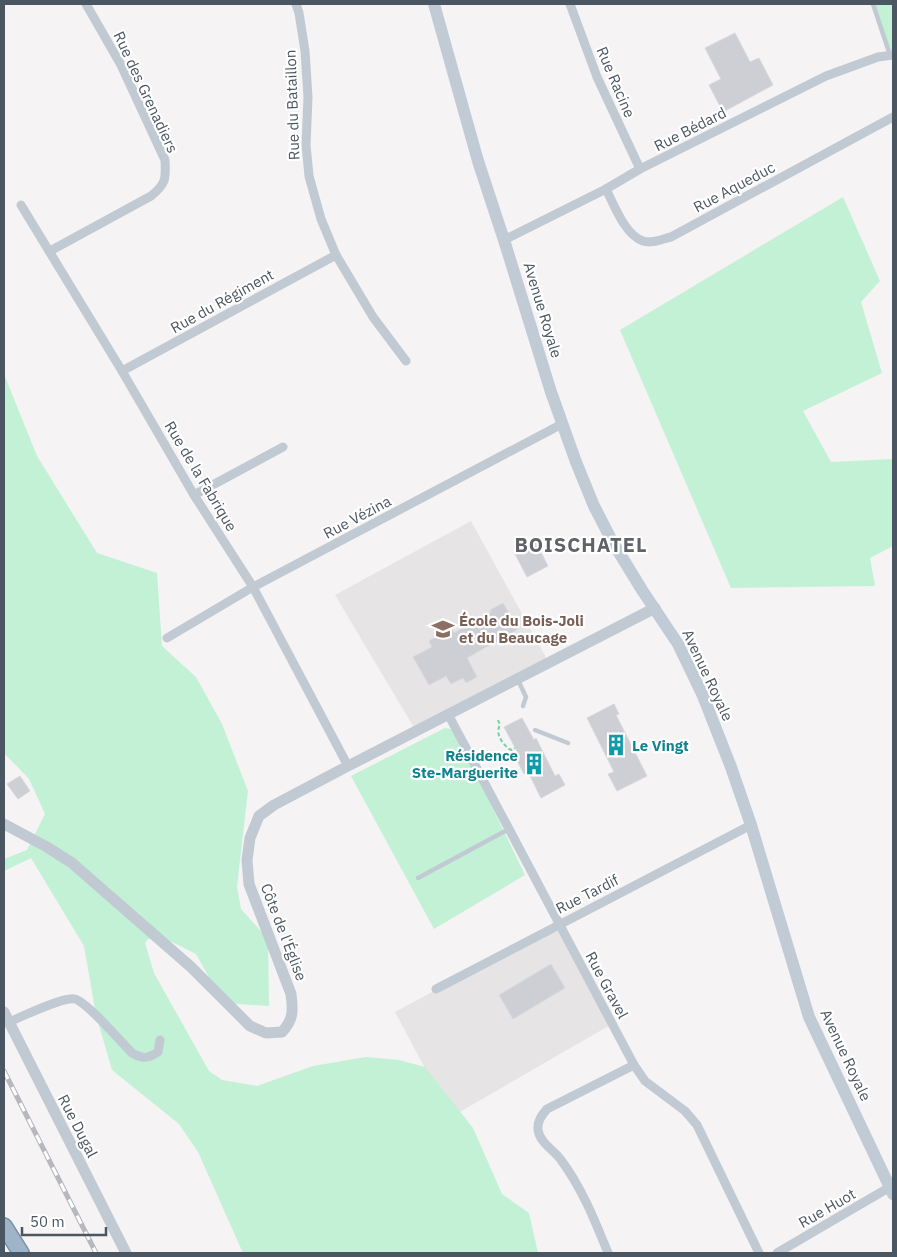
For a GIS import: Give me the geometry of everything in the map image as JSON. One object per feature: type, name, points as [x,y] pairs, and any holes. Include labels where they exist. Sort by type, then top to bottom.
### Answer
[{"type":"highway","points":[[4,1226],[21,1253]]},
{"type":"main road","name":"Avenue Royale","points":[[434,4],[478,161],[562,424],[594,506],[612,541],[678,644],[703,696],[751,825],[810,1017],[892,1190]]},
{"type":"street","name":"Rue des Grenadiers","points":[[50,251],[151,196],[161,187],[166,174],[165,160],[121,65],[86,4]]},
{"type":"street","name":"Rue du Bataillon","points":[[296,4],[305,51],[308,97],[306,145],[309,176],[321,219],[336,255],[373,317],[406,361]]},
{"type":"street","name":"Rue Racine","points":[[570,4],[597,77],[640,169]]},
{"type":"street","name":"Rue Bédard","points":[[504,240],[606,189],[640,169],[826,76],[878,57],[892,55]]},
{"type":"street","name":"Rue Aqueduc","points":[[606,189],[628,230],[644,241],[656,241],[671,237],[893,117]]},
{"type":"street","name":"Rue de la Fabrique","points":[[21,205],[194,494],[253,587],[348,766]]},
{"type":"street","name":"Rue du Régiment","points":[[122,371],[336,255]]},
{"type":"street","name":"Rue Vézina","points":[[167,638],[253,587],[562,424]]},
{"type":"street","points":[[194,494],[283,447]]},
{"type":"street","name":"Côte de l'Église","points":[[4,824],[47,847],[72,864],[191,967],[250,1026],[266,1033],[282,1032],[289,1024],[293,1010],[291,994],[249,884],[247,860],[250,838],[259,816],[274,805],[348,766],[655,608]]},
{"type":"street","name":"Rue Gravel","points":[[448,714],[634,1065],[645,1081],[685,1111],[697,1125],[759,1253]]},
{"type":"street","name":"Rue Tardif","points":[[436,989],[751,825]]},
{"type":"street","points":[[6,1017],[74,999],[85,1004],[132,1053],[140,1058],[150,1058],[158,1052],[160,1040]]},
{"type":"street","name":"Rue Dugal","points":[[6,1017],[126,1253]]},
{"type":"street","points":[[608,1253],[594,1218],[575,1182],[560,1158],[543,1141],[538,1130],[540,1118],[547,1109],[634,1065]]},
{"type":"street","name":"Rue Huot","points":[[777,1253],[892,1190]]},
{"type":"lane","points":[[873,4],[892,55]]},
{"type":"lane","points":[[518,679],[526,697],[523,706]]},
{"type":"lane","points":[[535,730],[568,743]]},
{"type":"lane","points":[[418,878],[509,829]]},
{"type":"path","points":[[498,720],[500,725],[498,734],[502,743],[509,749],[515,748]]},
{"type":"shaded area","name":"École du Bois-Joli et du Beaucage","points":[[471,521],[549,663],[416,731],[335,595]]},
{"type":"shaded area","points":[[559,924],[612,1024],[451,1117],[395,1012]]},
{"type":"green space","points":[[873,4],[893,4],[893,55],[890,55]]},
{"type":"green space","points":[[843,197],[880,281],[861,302],[882,373],[803,411],[831,462],[893,459],[893,546],[870,558],[875,586],[731,588],[620,330]]},
{"type":"green space","points":[[4,374],[37,456],[97,553],[157,573],[162,646],[196,677],[222,724],[248,791],[237,886],[241,909],[268,939],[269,1006],[237,1004],[220,997],[196,954],[172,942],[148,939],[145,943],[154,973],[209,1071],[222,1080],[257,1086],[313,1066],[366,1057],[399,1060],[425,1067],[473,1128],[502,1194],[529,1213],[538,1253],[243,1253],[198,1152],[179,1124],[112,1070],[96,1015],[84,946],[31,858],[4,871],[4,859],[27,850],[45,814],[29,779],[4,753]]},
{"type":"green space","points":[[445,728],[455,730],[525,875],[434,929],[351,776]]},
{"type":"building","points":[[735,33],[750,62],[759,58],[773,85],[723,112],[709,85],[721,79],[705,48]]},
{"type":"building","points":[[535,541],[548,566],[527,577],[514,552]]},
{"type":"building","points":[[503,603],[518,629],[467,658],[477,677],[466,683],[463,678],[451,684],[446,676],[429,685],[413,657],[432,647],[429,641],[439,635],[437,629],[449,623],[454,633]]},
{"type":"building","name":"Le Vingt","points":[[614,704],[619,714],[616,715],[647,776],[617,791],[608,774],[614,772],[587,718]]},
{"type":"building","name":"Résidence Ste-Marguerite","points":[[522,718],[534,740],[536,738],[555,776],[559,774],[565,785],[541,798],[528,772],[524,774],[514,755],[518,753],[504,727]]},
{"type":"building","points":[[20,776],[30,791],[18,799],[7,784]]},
{"type":"building","points":[[551,964],[565,988],[513,1019],[499,995]]},
{"type":"railway","points":[[4,1071],[96,1253]]},
{"type":"place","name":"École du Bois-Joli et du Beaucage","points":[[443,629]]},
{"type":"place","name":"Le Vingt","points":[[616,745]]},
{"type":"place","name":"Résidence Ste-Marguerite","points":[[534,764]]},
{"type":"district","name":"BOISCHATEL","points":[[581,544]]}]
